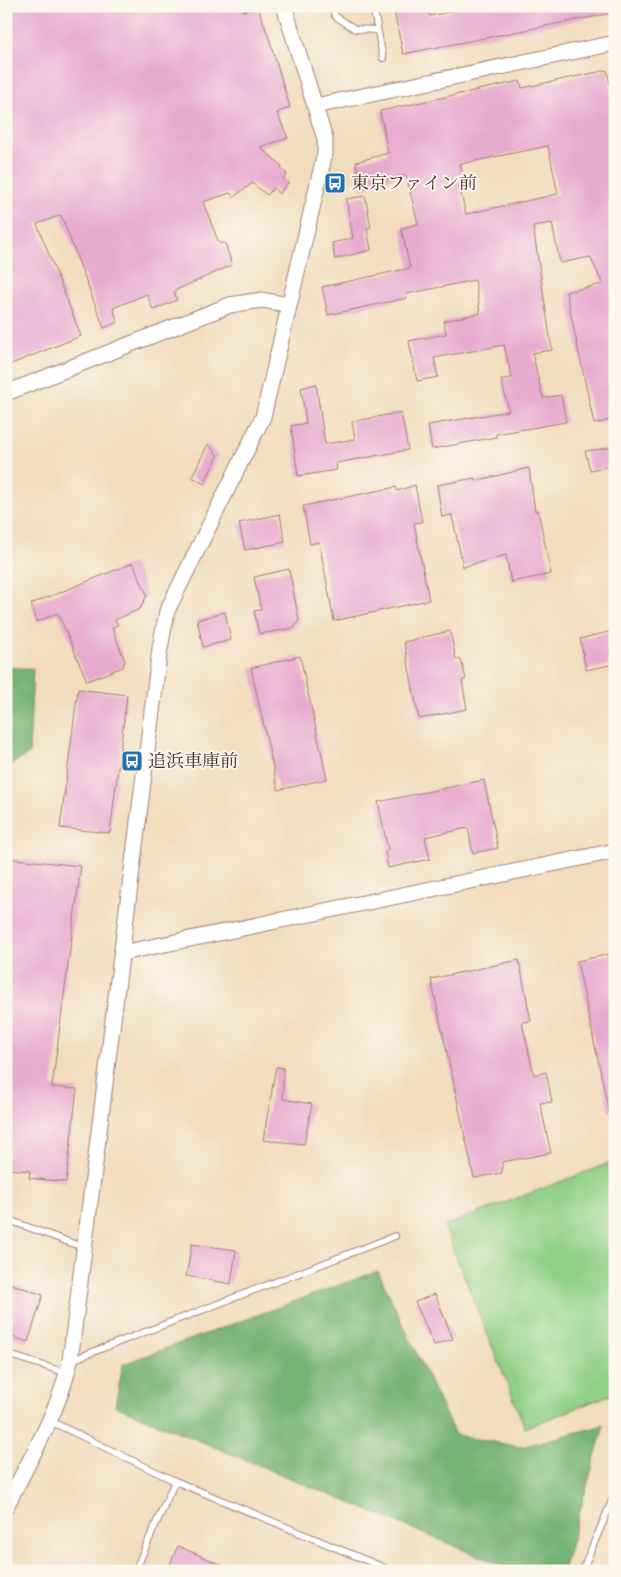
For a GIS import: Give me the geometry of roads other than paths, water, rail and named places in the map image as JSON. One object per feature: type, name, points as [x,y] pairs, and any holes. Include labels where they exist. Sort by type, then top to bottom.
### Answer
[{"type":"street","points":[[6,1507],[49,1420],[68,1367],[85,1248],[160,648],[167,611],[263,417],[324,152],[326,140],[284,6]]},
{"type":"street","points":[[315,106],[615,43]]},
{"type":"street","points":[[6,393],[230,305],[262,300],[289,305]]},
{"type":"street","points":[[122,953],[615,851]]},
{"type":"lane","points":[[332,6],[335,16],[355,29],[377,30]]},
{"type":"lane","points":[[373,6],[383,58]]},
{"type":"lane","points":[[6,1219],[85,1248]]},
{"type":"lane","points":[[6,1354],[68,1367],[395,1236]]},
{"type":"lane","points":[[49,1420],[175,1481],[392,1571]]},
{"type":"lane","points":[[135,1571],[175,1481]]},
{"type":"lane","points":[[582,1571],[615,1494]]},
{"type":"place","name":"東京ファイン前","points":[[335,183]]},
{"type":"place","name":"追浜車庫前","points":[[132,761]]}]
